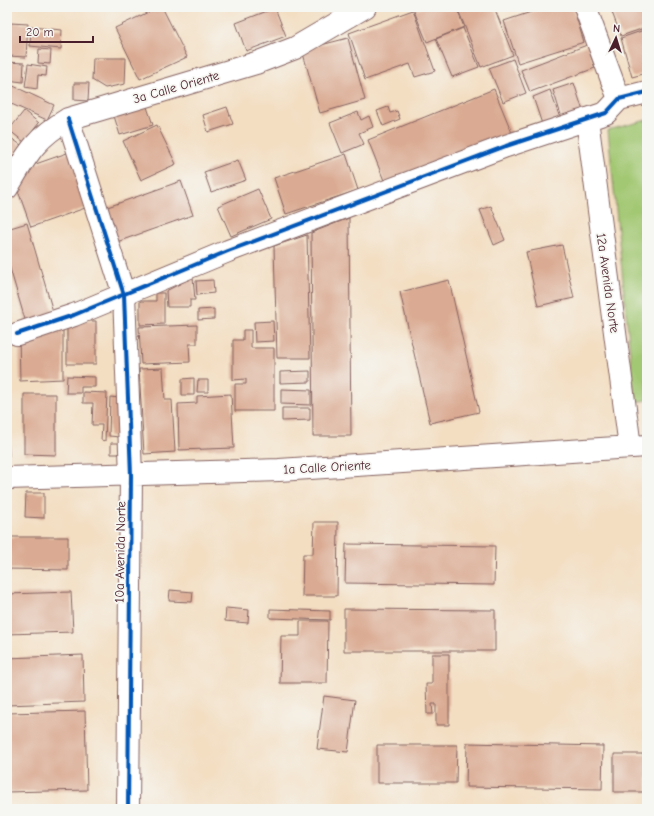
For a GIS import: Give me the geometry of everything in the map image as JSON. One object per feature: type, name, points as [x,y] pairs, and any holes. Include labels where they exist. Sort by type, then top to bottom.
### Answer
[{"type":"street","name":"3a Calle Oriente","points":[[7,188],[34,145],[50,129],[68,119],[256,63],[295,48],[365,7]]},
{"type":"street","points":[[585,7],[619,99]]},
{"type":"street","points":[[18,334],[124,295],[228,251],[506,146],[606,113],[619,99],[647,92]]},
{"type":"street","name":"10a Avenida Norte","points":[[68,119],[124,295],[131,475],[128,809]]},
{"type":"street","name":"12a Avenida Norte","points":[[587,119],[639,446]]},
{"type":"street","name":"1a Calle Oriente","points":[[7,478],[131,475],[389,464],[639,446]]},
{"type":"green space","points":[[647,120],[647,400],[635,402],[608,130]]},
{"type":"building","points":[[159,7],[162,7],[187,57],[140,79],[115,28]]},
{"type":"building","points":[[424,7],[456,7],[464,27],[427,42],[414,11]]},
{"type":"building","points":[[457,7],[494,7],[513,55],[481,67]]},
{"type":"building","points":[[546,7],[573,7],[584,42],[518,63],[504,21]]},
{"type":"building","points":[[610,7],[647,7],[647,27],[621,36]]},
{"type":"building","points":[[275,8],[286,36],[246,51],[236,23]]},
{"type":"building","points":[[413,10],[435,71],[415,77],[410,64],[365,80],[349,33]]},
{"type":"building","points":[[10,23],[28,24],[26,57],[8,56]]},
{"type":"building","points":[[31,27],[62,30],[61,49],[30,46]]},
{"type":"building","points":[[463,28],[479,67],[452,77],[436,39]]},
{"type":"building","points":[[647,29],[647,73],[632,77],[621,38]]},
{"type":"building","points":[[348,38],[365,100],[320,113],[302,50]]},
{"type":"building","points":[[587,45],[595,68],[530,92],[521,70]]},
{"type":"building","points":[[39,49],[51,50],[50,64],[38,63]]},
{"type":"building","points":[[93,58],[126,58],[125,84],[105,88],[92,80]]},
{"type":"building","points":[[513,59],[526,93],[503,102],[489,68]]},
{"type":"building","points":[[7,62],[24,63],[23,82],[7,80]]},
{"type":"building","points":[[28,64],[47,67],[46,76],[38,75],[37,89],[25,87]]},
{"type":"building","points":[[7,83],[54,105],[47,120],[7,102]]},
{"type":"building","points":[[74,83],[89,83],[88,101],[74,100]]},
{"type":"building","points":[[574,83],[583,111],[562,118],[553,90]]},
{"type":"building","points":[[494,89],[512,133],[385,183],[368,140]]},
{"type":"building","points":[[550,90],[560,118],[542,124],[533,97]]},
{"type":"building","points":[[147,107],[153,125],[120,135],[114,116]]},
{"type":"building","points":[[227,107],[233,124],[208,132],[203,115]]},
{"type":"building","points":[[388,107],[390,113],[397,111],[400,119],[383,126],[377,111]]},
{"type":"building","points":[[24,111],[39,123],[24,142],[9,130]]},
{"type":"building","points":[[358,112],[361,120],[369,116],[373,127],[359,133],[364,144],[342,153],[330,123]]},
{"type":"building","points":[[157,125],[176,164],[141,180],[123,141]]},
{"type":"building","points":[[8,136],[21,145],[8,163],[7,162]]},
{"type":"building","points":[[70,152],[88,207],[31,227],[17,188],[30,166]]},
{"type":"building","points":[[346,154],[358,190],[286,214],[274,178]]},
{"type":"building","points":[[238,160],[246,180],[211,192],[204,172]]},
{"type":"building","points":[[181,181],[193,215],[114,243],[102,209]]},
{"type":"building","points":[[258,189],[271,219],[231,236],[218,206]]},
{"type":"building","points":[[491,206],[505,240],[494,245],[480,210]]},
{"type":"building","points":[[349,218],[351,436],[313,436],[311,233]]},
{"type":"building","points":[[27,223],[54,315],[26,323],[7,258],[7,229]]},
{"type":"building","points":[[307,235],[310,358],[277,358],[274,246]]},
{"type":"building","points":[[562,245],[574,298],[538,306],[526,252]]},
{"type":"building","points":[[193,277],[195,300],[190,300],[190,307],[167,307],[166,291]]},
{"type":"building","points":[[213,280],[214,293],[197,295],[196,281]]},
{"type":"building","points":[[449,280],[479,412],[430,423],[400,292]]},
{"type":"building","points":[[156,293],[164,293],[164,324],[140,325],[140,301],[156,301]]},
{"type":"building","points":[[214,309],[214,319],[198,320],[198,310]]},
{"type":"building","points":[[67,321],[96,321],[96,364],[67,364]]},
{"type":"building","points":[[273,321],[274,341],[255,342],[254,322]]},
{"type":"building","points":[[197,325],[197,344],[189,344],[190,362],[141,364],[139,327]]},
{"type":"building","points":[[63,326],[63,379],[20,381],[19,335]]},
{"type":"building","points":[[243,330],[251,330],[251,348],[274,348],[274,411],[235,411],[235,384],[246,384],[246,379],[233,380],[233,340],[243,340]]},
{"type":"building","points":[[163,368],[165,400],[172,400],[175,452],[144,454],[139,369]]},
{"type":"building","points":[[310,371],[310,382],[280,383],[280,372]]},
{"type":"building","points":[[67,376],[95,377],[95,387],[81,387],[81,393],[66,393]]},
{"type":"building","points":[[194,378],[194,395],[182,395],[182,379]]},
{"type":"building","points":[[198,380],[208,380],[208,392],[197,392]]},
{"type":"building","points":[[281,389],[311,390],[311,405],[281,404]]},
{"type":"building","points":[[83,392],[107,393],[105,441],[101,440],[102,425],[92,425],[93,403],[83,403]]},
{"type":"building","points":[[24,394],[56,394],[56,455],[24,454]]},
{"type":"building","points":[[231,394],[234,448],[179,450],[178,404],[197,403],[197,396]]},
{"type":"building","points":[[110,397],[120,398],[120,437],[109,436]]},
{"type":"building","points":[[282,408],[310,408],[310,420],[282,421]]},
{"type":"building","points":[[8,429],[9,456],[7,456]]},
{"type":"building","points":[[111,443],[120,443],[120,454],[111,454]]},
{"type":"building","points":[[26,493],[44,493],[44,518],[25,517]]},
{"type":"building","points":[[314,522],[338,522],[337,596],[302,596],[303,554],[313,554]]},
{"type":"building","points":[[7,537],[68,537],[68,570],[7,569]]},
{"type":"building","points":[[346,544],[495,546],[494,585],[345,583]]},
{"type":"building","points":[[170,590],[193,592],[192,602],[169,601]]},
{"type":"building","points":[[71,592],[73,632],[7,634],[7,594]]},
{"type":"building","points":[[226,608],[249,610],[248,623],[225,621]]},
{"type":"building","points":[[270,609],[330,611],[330,620],[270,618]]},
{"type":"building","points":[[344,609],[495,610],[495,651],[344,651]]},
{"type":"building","points":[[300,621],[328,621],[327,683],[280,683],[281,636],[300,636]]},
{"type":"building","points":[[432,654],[449,654],[449,725],[436,725],[436,704],[432,704],[433,714],[427,714],[426,684],[432,684]]},
{"type":"building","points":[[83,655],[84,702],[7,705],[7,658]]},
{"type":"building","points":[[324,696],[355,700],[348,752],[317,749]]},
{"type":"building","points":[[85,711],[87,790],[7,792],[7,713]]},
{"type":"building","points":[[467,743],[603,746],[602,789],[466,787]]},
{"type":"building","points":[[377,745],[457,745],[456,783],[377,783]]},
{"type":"building","points":[[614,754],[647,754],[647,792],[614,792]]},
{"type":"cycle path","points":[[17,334],[74,315],[228,251],[506,146],[606,113],[619,99],[647,92]]},
{"type":"cycle path","points":[[68,119],[124,295],[131,475],[128,809]]}]
